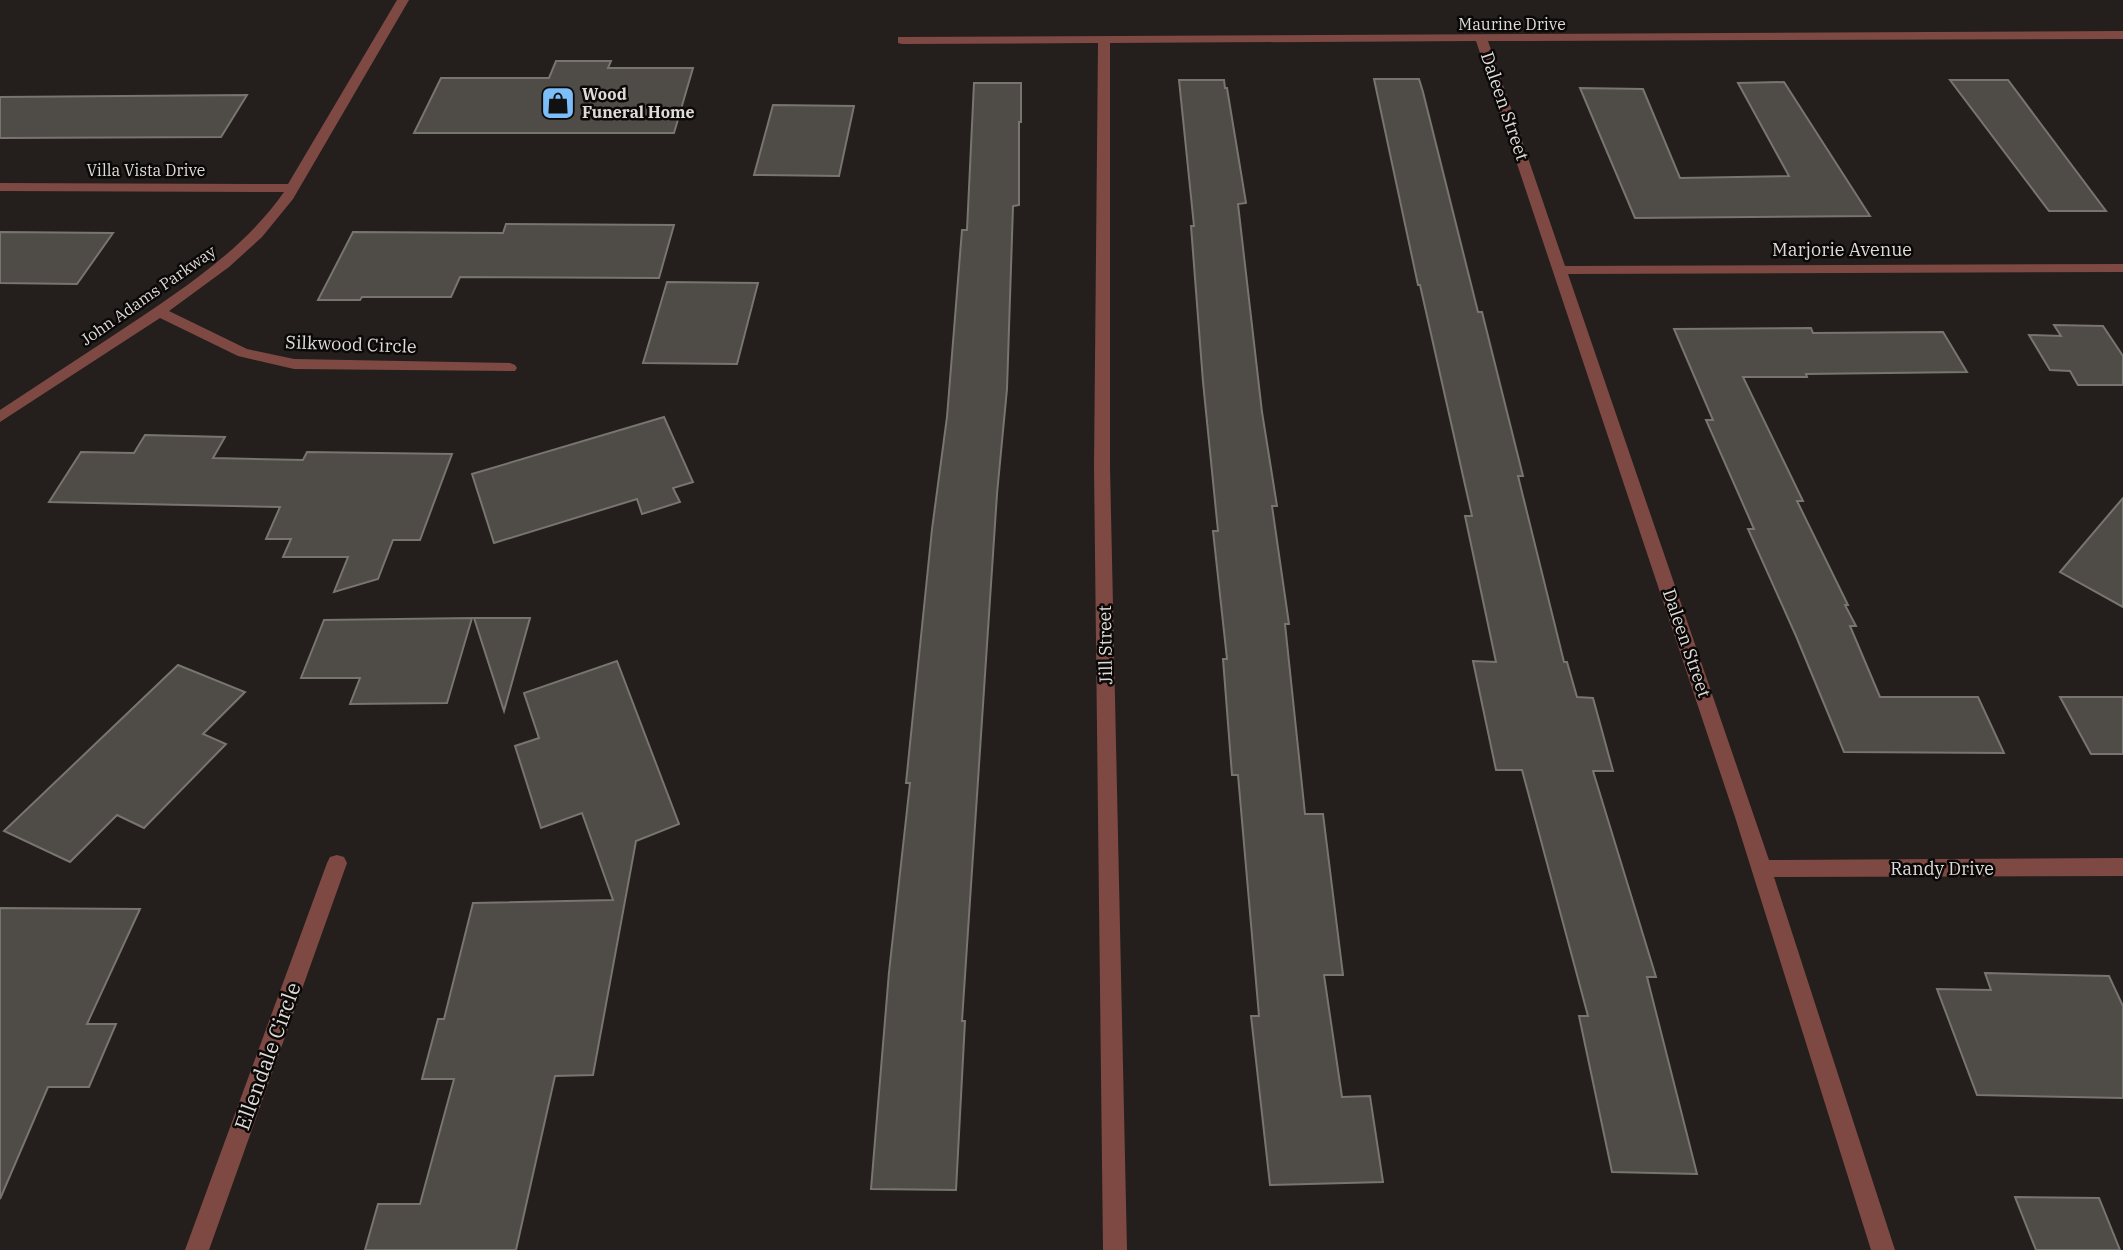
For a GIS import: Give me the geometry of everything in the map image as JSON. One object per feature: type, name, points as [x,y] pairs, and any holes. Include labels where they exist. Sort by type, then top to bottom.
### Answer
[{"type":"street","name":"John Adams Parkway","points":[[0,417],[159,312],[240,249],[275,213],[403,0]]},
{"type":"street","name":"Maurine Drive","points":[[902,40],[1482,40],[2123,35]]},
{"type":"street","name":"Daleen Street","points":[[1482,40],[1562,270],[1762,869],[1884,1250]]},
{"type":"street","name":"Jill Street","points":[[1104,41],[1102,467],[1115,1250]]},
{"type":"street","name":"Villa Vista Drive","points":[[0,187],[292,188]]},
{"type":"street","name":"Marjorie Avenue","points":[[1562,270],[2123,268]]},
{"type":"street","name":"Silkwood Circle","points":[[159,312],[243,353],[293,364],[510,368]]},
{"type":"street","name":"Ellendale Circle","points":[[197,1250],[337,863]]},
{"type":"street","name":"Randy Drive","points":[[1762,869],[2123,867]]},
{"type":"building","points":[[556,61],[611,61],[608,68],[693,68],[674,133],[414,133],[441,78],[549,78]]},
{"type":"building","points":[[1374,79],[1419,79],[1423,92],[1478,312],[1482,312],[1523,476],[1518,476],[1564,662],[1567,662],[1577,697],[1593,698],[1613,771],[1593,771],[1656,977],[1647,977],[1697,1174],[1612,1172],[1579,1016],[1588,1016],[1522,770],[1496,770],[1473,661],[1496,662],[1465,516],[1472,516],[1418,285]]},
{"type":"building","points":[[1179,80],[1224,80],[1227,88],[1246,203],[1238,204],[1262,412],[1277,506],[1272,506],[1289,624],[1285,624],[1305,814],[1323,814],[1343,975],[1324,975],[1342,1097],[1370,1096],[1383,1182],[1270,1185],[1251,1016],[1259,1016],[1238,775],[1232,775],[1223,659],[1227,659],[1213,531],[1218,531],[1203,382],[1191,226],[1194,226]]},
{"type":"building","points":[[1950,80],[2008,80],[2106,211],[2049,211]]},
{"type":"building","points":[[1784,82],[1870,216],[1635,218],[1580,88],[1643,89],[1680,178],[1789,176],[1738,83]]},
{"type":"building","points":[[974,83],[1021,83],[1021,122],[1019,205],[1013,206],[1007,389],[997,494],[962,1021],[965,1021],[956,1190],[871,1189],[889,972],[910,783],[906,783],[932,529],[947,417],[962,230],[967,230]]},
{"type":"building","points":[[247,95],[221,137],[0,138],[0,97]]},
{"type":"building","points":[[773,105],[854,106],[839,176],[754,175]]},
{"type":"building","points":[[506,224],[674,225],[659,278],[460,277],[451,297],[318,300],[353,232],[503,233]]},
{"type":"building","points":[[0,232],[113,233],[77,284],[0,283]]},
{"type":"building","points":[[667,282],[758,283],[737,364],[643,363]]},
{"type":"building","points":[[2054,325],[2103,326],[2123,356],[2123,385],[2078,385],[2070,371],[2050,370],[2029,335],[2061,336]]},
{"type":"building","points":[[1811,328],[1813,333],[1943,332],[1967,372],[1743,377],[1803,501],[1797,501],[1848,605],[1845,605],[1856,626],[1850,626],[1880,697],[1978,697],[2004,753],[1844,752],[1748,529],[1754,529],[1706,420],[1713,420],[1674,329]]},
{"type":"building","points":[[664,417],[693,482],[673,488],[680,502],[642,514],[637,499],[494,543],[472,474]]},
{"type":"building","points":[[145,435],[225,437],[213,458],[303,460],[307,452],[452,454],[420,540],[393,540],[378,579],[334,592],[348,557],[283,557],[291,539],[266,539],[280,507],[49,502],[81,452],[134,453]]},
{"type":"building","points":[[2123,498],[2123,607],[2060,572]]},
{"type":"building","points":[[472,618],[447,703],[350,704],[360,678],[301,678],[324,620]]},
{"type":"building","points":[[474,618],[530,618],[504,711]]},
{"type":"building","points":[[617,661],[679,824],[636,841],[593,1075],[555,1076],[516,1250],[365,1250],[378,1204],[420,1204],[454,1079],[422,1079],[438,1019],[444,1019],[473,903],[613,900],[582,813],[541,828],[515,746],[539,738],[524,693]]},
{"type":"building","points":[[178,665],[245,692],[203,734],[226,744],[144,828],[117,815],[70,862],[4,831]]},
{"type":"building","points":[[2060,697],[2123,697],[2123,754],[2091,754]]},
{"type":"building","points":[[0,908],[140,909],[87,1024],[116,1024],[89,1087],[48,1087],[0,1199]]},
{"type":"building","points":[[1985,973],[2109,976],[2123,1006],[2123,1098],[1977,1095],[1937,989],[1991,990]]},
{"type":"building","points":[[2015,1197],[2099,1198],[2120,1250],[2036,1250]]},
{"type":"place","name":"Wood Funeral Home","points":[[558,103]]}]
